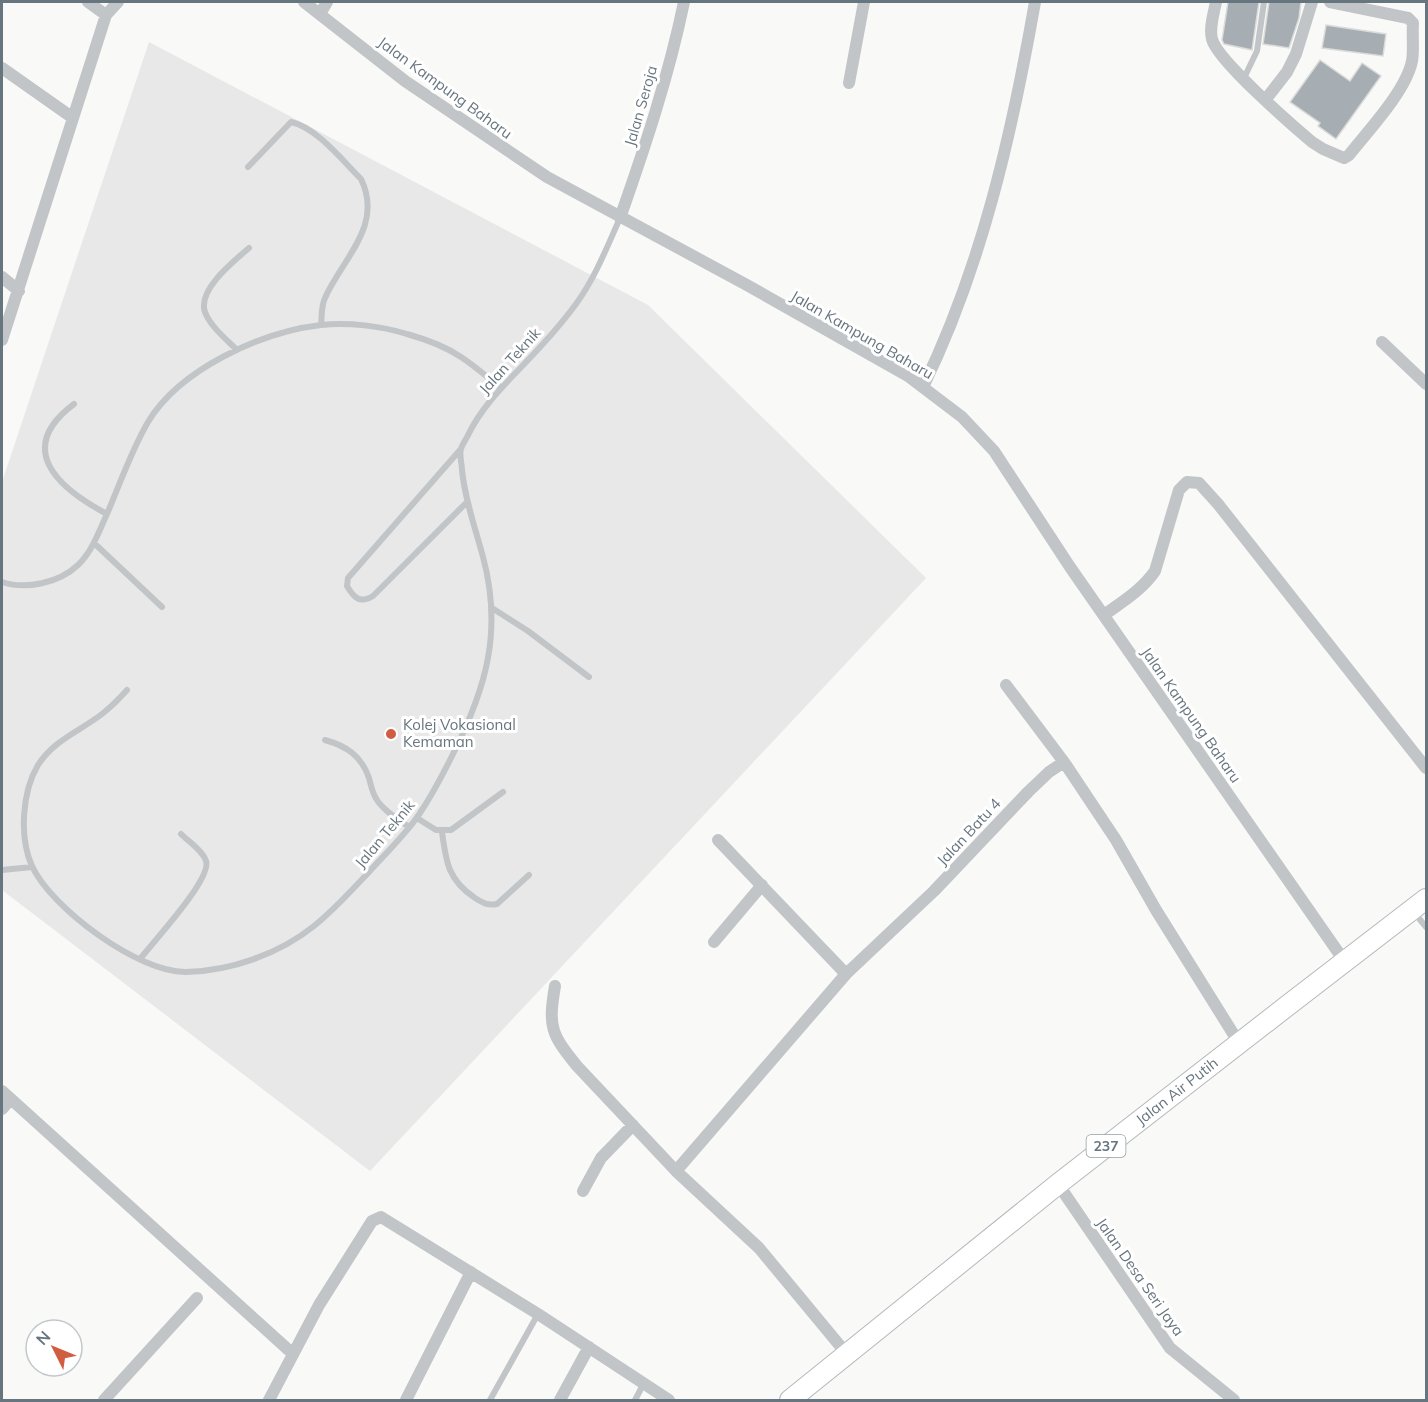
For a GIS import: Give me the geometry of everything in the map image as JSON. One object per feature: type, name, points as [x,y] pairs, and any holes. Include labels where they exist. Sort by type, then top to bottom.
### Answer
[{"type":"main road","name":"Jalan Air Putih","points":[[790,1401],[846,1353],[1058,1184],[1419,905]]},
{"type":"street","points":[[88,2],[106,15]]},
{"type":"street","points":[[2,340],[106,15],[118,2]]},
{"type":"street","name":"Jalan Kampung Baharu","points":[[304,2],[405,81],[547,177],[774,300],[908,376],[962,417],[994,451],[1041,524],[1345,962]]},
{"type":"street","points":[[320,14],[327,2]]},
{"type":"street","name":"Jalan Seroja","points":[[620,218],[648,136],[684,2]]},
{"type":"street","points":[[849,83],[864,2]]},
{"type":"street","points":[[924,387],[946,341],[990,210],[1012,121],[1035,2]]},
{"type":"street","points":[[1216,2],[1211,36],[1216,49],[1312,142],[1332,154],[1347,158],[1380,117],[1404,80],[1412,61],[1413,23],[1408,18],[1330,2]]},
{"type":"street","points":[[1266,99],[1287,72],[1296,54],[1312,2]]},
{"type":"street","points":[[2,68],[72,118]]},
{"type":"street","points":[[2,277],[19,291]]},
{"type":"street","points":[[1382,342],[1426,384]]},
{"type":"street","points":[[1104,615],[1132,595],[1151,577],[1155,571],[1179,490],[1187,482],[1199,483],[1226,514],[1426,768]]},
{"type":"street","points":[[1006,685],[1064,762],[1116,840],[1156,910],[1239,1043]]},
{"type":"street","name":"Jalan Batu 4","points":[[676,1171],[846,974],[934,891],[1028,792],[1049,772],[1064,762]]},
{"type":"street","points":[[718,840],[846,974]]},
{"type":"street","points":[[714,942],[762,885]]},
{"type":"street","points":[[555,986],[550,1014],[554,1031],[562,1047],[676,1171],[759,1248],[846,1353]]},
{"type":"street","points":[[2,1109],[6,1095],[293,1354]]},
{"type":"street","points":[[583,1191],[601,1158],[633,1125]]},
{"type":"street","name":"Jalan Desa Seri Jaya","points":[[1058,1184],[1170,1348],[1234,1401]]},
{"type":"street","points":[[269,1401],[319,1305],[356,1245],[375,1219],[384,1217],[538,1314],[669,1401]]},
{"type":"street","points":[[406,1401],[471,1272]]},
{"type":"street","points":[[104,1401],[197,1298]]},
{"type":"street","points":[[560,1401],[589,1347]]},
{"type":"lane","points":[[1244,78],[1257,51],[1264,2]]},
{"type":"lane","points":[[248,167],[291,122],[302,125],[318,136],[361,179],[364,185],[366,217],[363,232],[349,261],[324,298],[321,325]]},
{"type":"lane","name":"Jalan Teknik","points":[[127,690],[102,714],[65,737],[38,765],[27,798],[24,830],[26,848],[32,867],[56,898],[79,921],[103,939],[155,966],[182,972],[218,968],[250,960],[280,948],[313,927],[341,901],[417,818],[443,775],[464,732],[489,660],[492,608],[483,557],[466,502],[460,450],[475,419],[578,302],[620,218]]},
{"type":"lane","points":[[236,349],[208,318],[204,308],[210,287],[228,266],[249,248]]},
{"type":"lane","points":[[2,582],[20,585],[45,583],[79,564],[94,543],[140,437],[155,411],[190,377],[236,349],[321,325],[353,325],[406,333],[460,357],[501,388]]},
{"type":"lane","points":[[74,404],[58,416],[46,436],[45,450],[49,464],[55,476],[71,492],[107,514]]},
{"type":"lane","points":[[460,450],[348,578],[347,586],[351,593],[361,601],[366,601],[373,596],[466,502]]},
{"type":"lane","points":[[94,543],[162,607]]},
{"type":"lane","points":[[492,608],[528,630],[589,677]]},
{"type":"lane","points":[[325,740],[346,747],[357,756],[368,776],[376,799],[409,827]]},
{"type":"lane","points":[[417,818],[429,827],[442,832],[451,830],[503,792]]},
{"type":"lane","points":[[442,832],[445,858],[451,875],[465,891],[485,904],[497,904],[529,875]]},
{"type":"lane","points":[[140,959],[200,885],[207,869],[204,857],[181,834]]},
{"type":"lane","points":[[2,870],[32,867]]},
{"type":"lane","points":[[1419,905],[1426,927]]},
{"type":"lane","points":[[490,1401],[538,1314]]},
{"type":"lane","points":[[635,1401],[644,1383]]},
{"type":"shaded area","name":"Kolej Vokasional Kemaman","points":[[149,42],[648,305],[926,578],[370,1171],[2,890],[2,482]]},
{"type":"building","points":[[1228,2],[1259,2],[1252,50],[1224,44],[1222,40]]},
{"type":"building","points":[[1269,2],[1301,2],[1299,18],[1289,48],[1263,44]]},
{"type":"building","points":[[1326,25],[1386,34],[1383,56],[1322,48]]},
{"type":"building","points":[[1320,60],[1350,81],[1362,63],[1381,76],[1336,139],[1318,126],[1320,123],[1290,102]]},
{"type":"place","name":"Kolej Vokasional Kemaman","points":[[391,734]]}]
